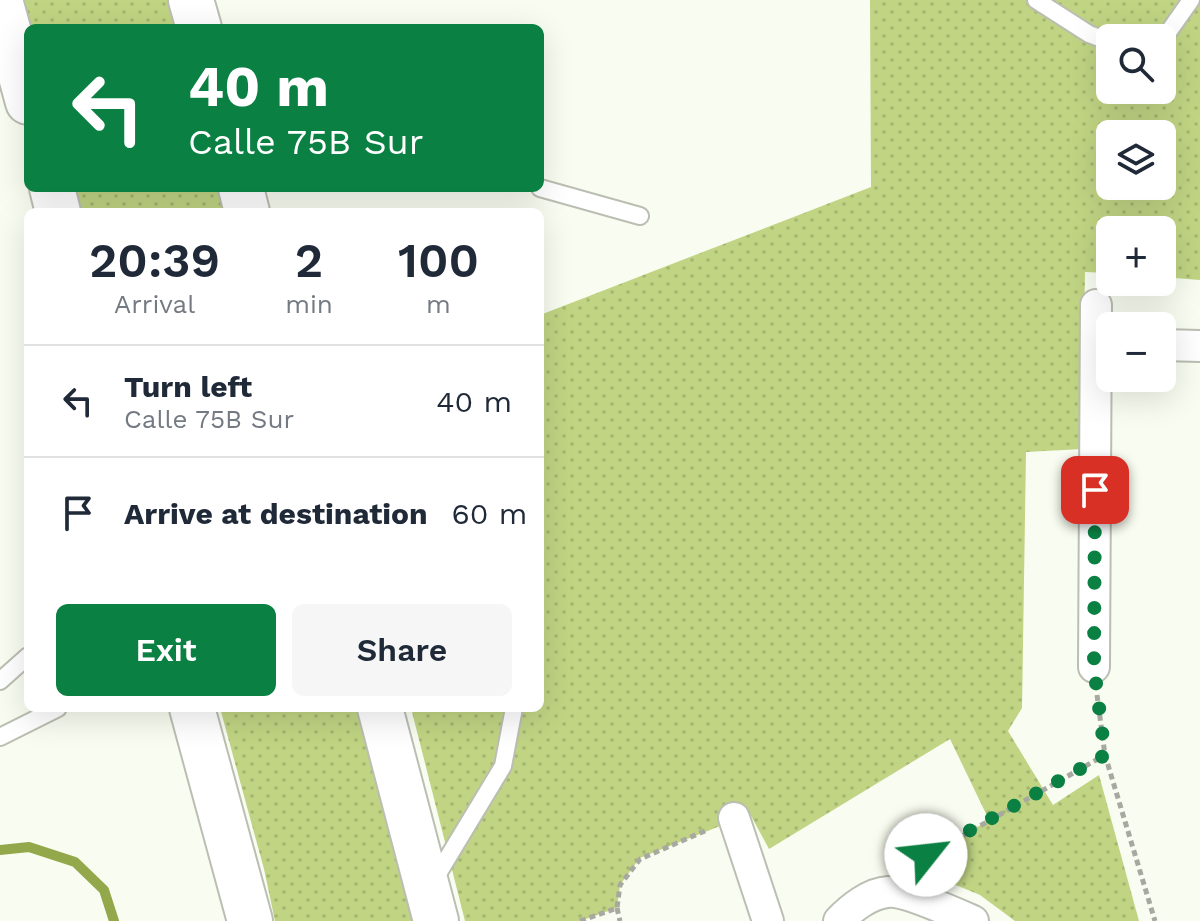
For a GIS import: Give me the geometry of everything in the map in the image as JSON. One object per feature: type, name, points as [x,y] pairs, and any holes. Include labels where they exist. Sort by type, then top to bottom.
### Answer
[{"type":"highway","points":[[0,0],[24,87]]},
{"type":"highway","points":[[191,0],[198,24]]},
{"type":"highway","points":[[193,712],[250,921]]},
{"type":"highway","points":[[381,712],[432,905]]},
{"type":"street","points":[[1096,305],[1097,312]]},
{"type":"street","points":[[1176,345],[1200,346]]},
{"type":"street","points":[[1094,667],[1102,392]]},
{"type":"street","points":[[734,818],[768,921]]},
{"type":"street","points":[[846,913],[888,891],[973,921]]},
{"type":"lane","points":[[1036,0],[1096,37]]},
{"type":"lane","points":[[1174,24],[1191,0]]},
{"type":"lane","points":[[544,189],[640,216]]},
{"type":"lane","points":[[0,681],[24,660]]},
{"type":"lane","points":[[0,737],[50,712]]},
{"type":"lane","points":[[432,905],[503,766],[513,712]]},
{"type":"path","points":[[1094,667],[1105,755],[1155,921]]},
{"type":"path","points":[[906,869],[1105,755]]},
{"type":"path","points":[[620,921],[617,908],[620,885],[640,859],[734,818]]},
{"type":"path","points":[[580,921],[617,908]]},
{"type":"green space","points":[[21,0],[173,0],[179,24],[28,24]]},
{"type":"green space","points":[[870,0],[1200,0],[1200,280],[1176,278],[1176,216],[1096,216],[1096,272],[1085,272],[1082,449],[1026,452],[1022,708],[1008,731],[1053,805],[1099,775],[1139,921],[1015,921],[980,895],[929,874],[906,869],[989,820],[950,739],[769,849],[750,814],[640,858],[620,885],[617,908],[580,921],[465,921],[412,712],[544,712],[544,313],[871,187]]},
{"type":"green space","points":[[74,192],[224,192],[228,208],[78,208]]},
{"type":"green space","points":[[221,712],[363,712],[419,921],[275,921]]},
{"type":"waterway","points":[[0,850],[29,847],[75,862],[104,890],[114,921]]},
{"type":"route","points":[[926,855],[1105,755],[1094,667],[1095,490]]}]
